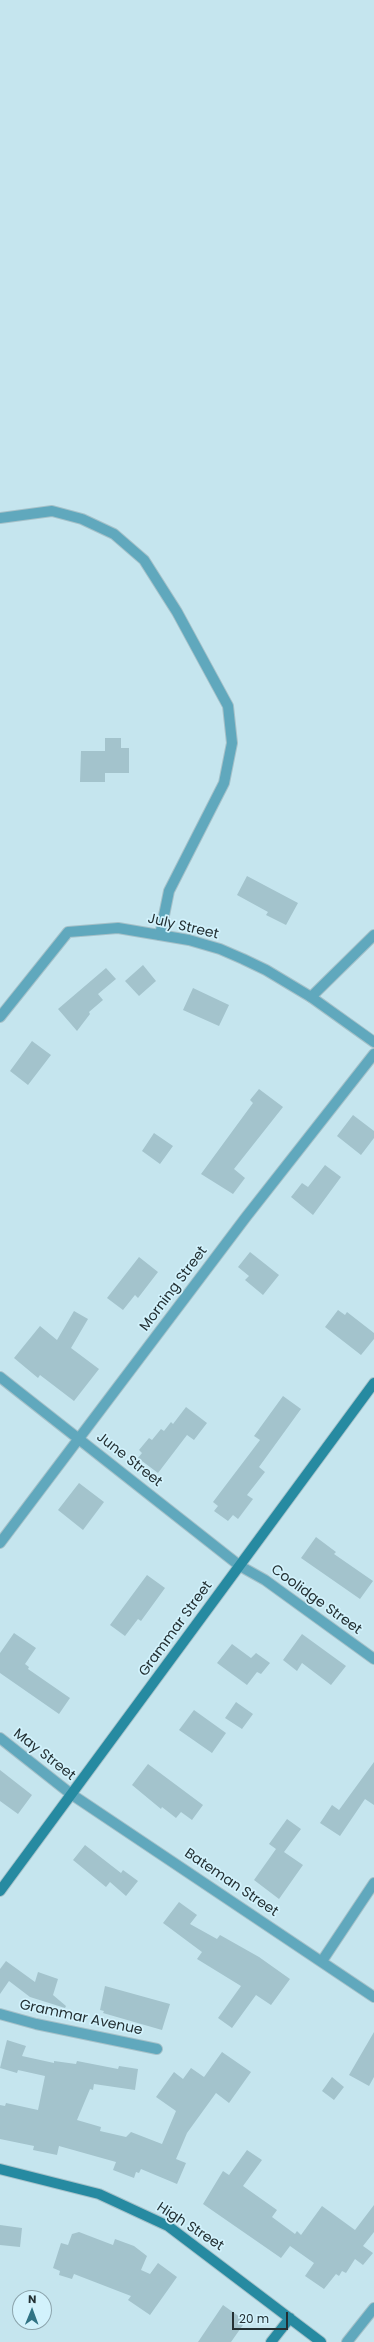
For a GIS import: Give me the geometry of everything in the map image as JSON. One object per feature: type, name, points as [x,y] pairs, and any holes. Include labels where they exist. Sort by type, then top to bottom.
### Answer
[{"type":"street","points":[[0,518],[52,511],[82,519],[114,534],[144,560],[177,612],[228,706],[232,743],[224,783],[169,891],[160,935]]},
{"type":"street","name":"July Street","points":[[0,1017],[68,932],[118,928],[189,940],[220,950],[266,970],[311,997],[374,1042]]},
{"type":"street","points":[[311,997],[374,935]]},
{"type":"street","name":"Morning Street","points":[[0,1543],[272,1182],[374,1054]]},
{"type":"street","name":"June Street","points":[[0,1377],[240,1566]]},
{"type":"street","name":"Grammar Street","points":[[0,1891],[374,1383]]},
{"type":"street","name":"Coolidge Street","points":[[240,1566],[265,1580],[374,1659]]},
{"type":"street","name":"May Street","points":[[0,1738],[71,1794]]},
{"type":"street","name":"Bateman Street","points":[[71,1794],[374,1997]]},
{"type":"street","points":[[322,1961],[374,1883]]},
{"type":"street","name":"Grammar Avenue","points":[[0,2014],[36,2024],[157,2049]]},
{"type":"street","name":"High Street","points":[[0,2169],[94,2192],[144,2213],[168,2226],[211,2256],[321,2342]]},
{"type":"street","points":[[347,2342],[374,2308]]},
{"type":"street","points":[[271,2342],[290,2318]]},
{"type":"building","points":[[105,738],[121,738],[121,748],[129,748],[129,773],[105,773],[105,782],[80,782],[81,751],[105,751]]},
{"type":"building","points":[[247,876],[298,903],[286,925],[266,915],[268,912],[237,895]]},
{"type":"building","points":[[143,965],[156,981],[139,996],[125,981]]},
{"type":"building","points":[[106,968],[116,979],[98,994],[103,1000],[89,1012],[90,1014],[77,1031],[58,1009]]},
{"type":"building","points":[[193,988],[229,1005],[219,1026],[183,1010]]},
{"type":"building","points":[[32,1041],[51,1055],[28,1085],[10,1071]]},
{"type":"building","points":[[259,1089],[283,1107],[234,1169],[245,1178],[233,1194],[201,1174],[253,1103],[250,1100]]},
{"type":"building","points":[[353,1115],[374,1131],[374,1138],[361,1155],[337,1136]]},
{"type":"building","points":[[154,1133],[173,1146],[160,1164],[142,1151]]},
{"type":"building","points":[[325,1165],[341,1177],[313,1215],[291,1197],[302,1183],[308,1187]]},
{"type":"building","points":[[250,1252],[279,1275],[263,1295],[245,1280],[249,1276],[238,1267]]},
{"type":"building","points":[[139,1257],[158,1272],[138,1298],[135,1295],[123,1310],[107,1298]]},
{"type":"building","points":[[338,1310],[345,1315],[347,1312],[374,1333],[374,1339],[361,1355],[325,1327]]},
{"type":"building","points":[[74,1311],[88,1319],[71,1348],[99,1369],[74,1401],[40,1375],[38,1378],[14,1358],[40,1326],[57,1340]]},
{"type":"building","points":[[283,1396],[301,1409],[259,1467],[265,1472],[247,1495],[253,1499],[238,1519],[233,1515],[228,1521],[214,1511],[218,1506],[213,1502],[260,1440],[254,1436]]},
{"type":"building","points":[[186,1407],[207,1423],[194,1440],[187,1435],[158,1473],[138,1458],[142,1453],[139,1450],[149,1438],[152,1440],[161,1429],[164,1431],[171,1422],[173,1424]]},
{"type":"building","points":[[79,1483],[104,1502],[83,1530],[58,1510]]},
{"type":"building","points":[[316,1537],[336,1552],[334,1554],[373,1581],[360,1599],[301,1558]]},
{"type":"building","points":[[147,1575],[165,1588],[141,1621],[138,1619],[125,1636],[110,1625]]},
{"type":"building","points":[[14,1633],[36,1648],[25,1664],[29,1667],[28,1669],[70,1698],[59,1714],[0,1673],[0,1653]]},
{"type":"building","points":[[302,1634],[346,1666],[331,1685],[302,1663],[297,1671],[283,1660]]},
{"type":"building","points":[[232,1644],[251,1658],[256,1653],[270,1663],[261,1674],[257,1672],[247,1685],[217,1663]]},
{"type":"building","points":[[236,1702],[253,1714],[242,1729],[225,1718]]},
{"type":"building","points":[[194,1710],[226,1733],[212,1753],[179,1730]]},
{"type":"building","points":[[374,1762],[374,1805],[365,1799],[340,1836],[320,1823],[332,1805],[339,1810]]},
{"type":"building","points":[[148,1764],[203,1805],[192,1820],[181,1812],[176,1818],[162,1807],[161,1809],[132,1785]]},
{"type":"building","points":[[0,1770],[32,1795],[18,1814],[0,1801]]},
{"type":"building","points":[[287,1819],[301,1829],[284,1852],[303,1865],[279,1899],[254,1880],[276,1849],[269,1844]]},
{"type":"building","points":[[85,1845],[121,1873],[123,1870],[138,1881],[126,1896],[110,1882],[106,1887],[73,1860]]},
{"type":"building","points":[[179,1902],[197,1915],[190,1924],[217,1939],[220,1935],[259,1957],[290,1979],[271,2005],[256,1995],[232,2028],[218,2018],[241,1986],[197,1959],[202,1952],[163,1923]]},
{"type":"building","points":[[6,1961],[35,1982],[38,1972],[58,1979],[53,1995],[66,2006],[65,2008],[30,1997],[9,1981],[0,1994],[0,1969]]},
{"type":"building","points":[[105,1986],[170,2004],[162,2030],[103,2013],[104,2011],[100,2010]]},
{"type":"building","points":[[374,2032],[374,2077],[369,2086],[349,2075]]},
{"type":"building","points":[[7,2040],[26,2046],[22,2056],[54,2063],[54,2061],[76,2064],[77,2061],[118,2069],[119,2066],[138,2069],[135,2090],[94,2084],[93,2090],[90,2089],[77,2120],[101,2127],[100,2131],[126,2137],[131,2132],[162,2144],[176,2111],[156,2097],[174,2072],[183,2079],[191,2068],[204,2077],[222,2052],[251,2072],[229,2103],[216,2093],[187,2133],[176,2159],[186,2163],[177,2184],[141,2169],[139,2173],[136,2172],[134,2178],[113,2170],[116,2162],[59,2146],[57,2155],[33,2150],[34,2146],[0,2139],[0,2105],[5,2106],[6,2103],[38,2110],[45,2076],[18,2070],[17,2073],[0,2068]]},
{"type":"building","points":[[332,2077],[344,2087],[334,2100],[322,2091]]},
{"type":"building","points":[[247,2150],[262,2160],[243,2186],[277,2210],[272,2217],[295,2234],[297,2231],[301,2235],[322,2206],[355,2230],[374,2205],[374,2232],[363,2246],[373,2253],[363,2265],[355,2259],[346,2273],[342,2271],[339,2276],[336,2274],[324,2289],[305,2276],[314,2263],[290,2246],[281,2258],[203,2204],[223,2171],[229,2175]]},
{"type":"building","points":[[0,2225],[22,2228],[20,2247],[0,2245]]},
{"type":"building","points":[[79,2232],[113,2245],[115,2239],[134,2246],[147,2256],[141,2270],[150,2274],[158,2263],[177,2277],[150,2315],[128,2300],[131,2296],[74,2274],[72,2279],[59,2275],[60,2271],[53,2268],[61,2243],[68,2245],[72,2234]]},
{"type":"building","points":[[223,2305],[244,2320],[241,2324],[243,2325],[231,2342],[198,2342]]}]
